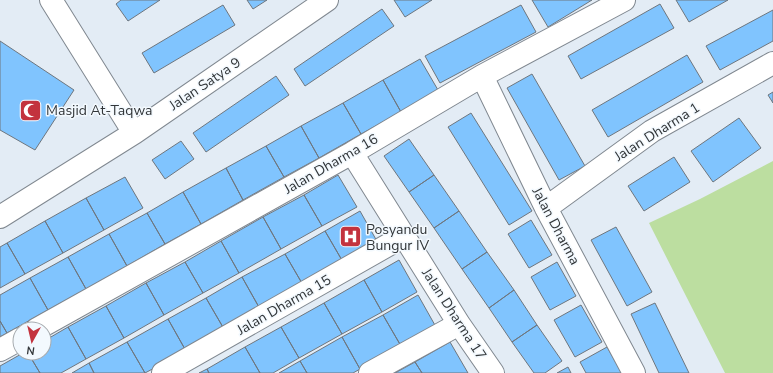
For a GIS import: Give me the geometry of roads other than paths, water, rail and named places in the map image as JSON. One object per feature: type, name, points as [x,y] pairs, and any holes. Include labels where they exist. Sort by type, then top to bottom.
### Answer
[{"type":"street","points":[[51,0],[134,133]]},
{"type":"street","name":"Jalan Satya 9","points":[[0,217],[134,133],[327,0]]},
{"type":"street","name":"Jalan Dharma 16","points":[[51,321],[352,153],[482,76],[624,0]]},
{"type":"street","name":"Jalan Dharma 1","points":[[546,208],[652,131],[773,63]]},
{"type":"street","name":"Jalan Dharma","points":[[482,76],[546,208],[634,373]]},
{"type":"street","name":"Jalan Dharma 17","points":[[352,153],[459,324],[492,373]]},
{"type":"street","name":"Jalan Dharma 15","points":[[163,373],[404,236]]},
{"type":"street","points":[[370,373],[459,324]]},
{"type":"street","points":[[0,350],[12,343]]},
{"type":"place","name":"Masjid At-Taqwa","points":[[30,110]]},
{"type":"place","name":"Posyandu Bungur IV","points":[[351,237]]}]
